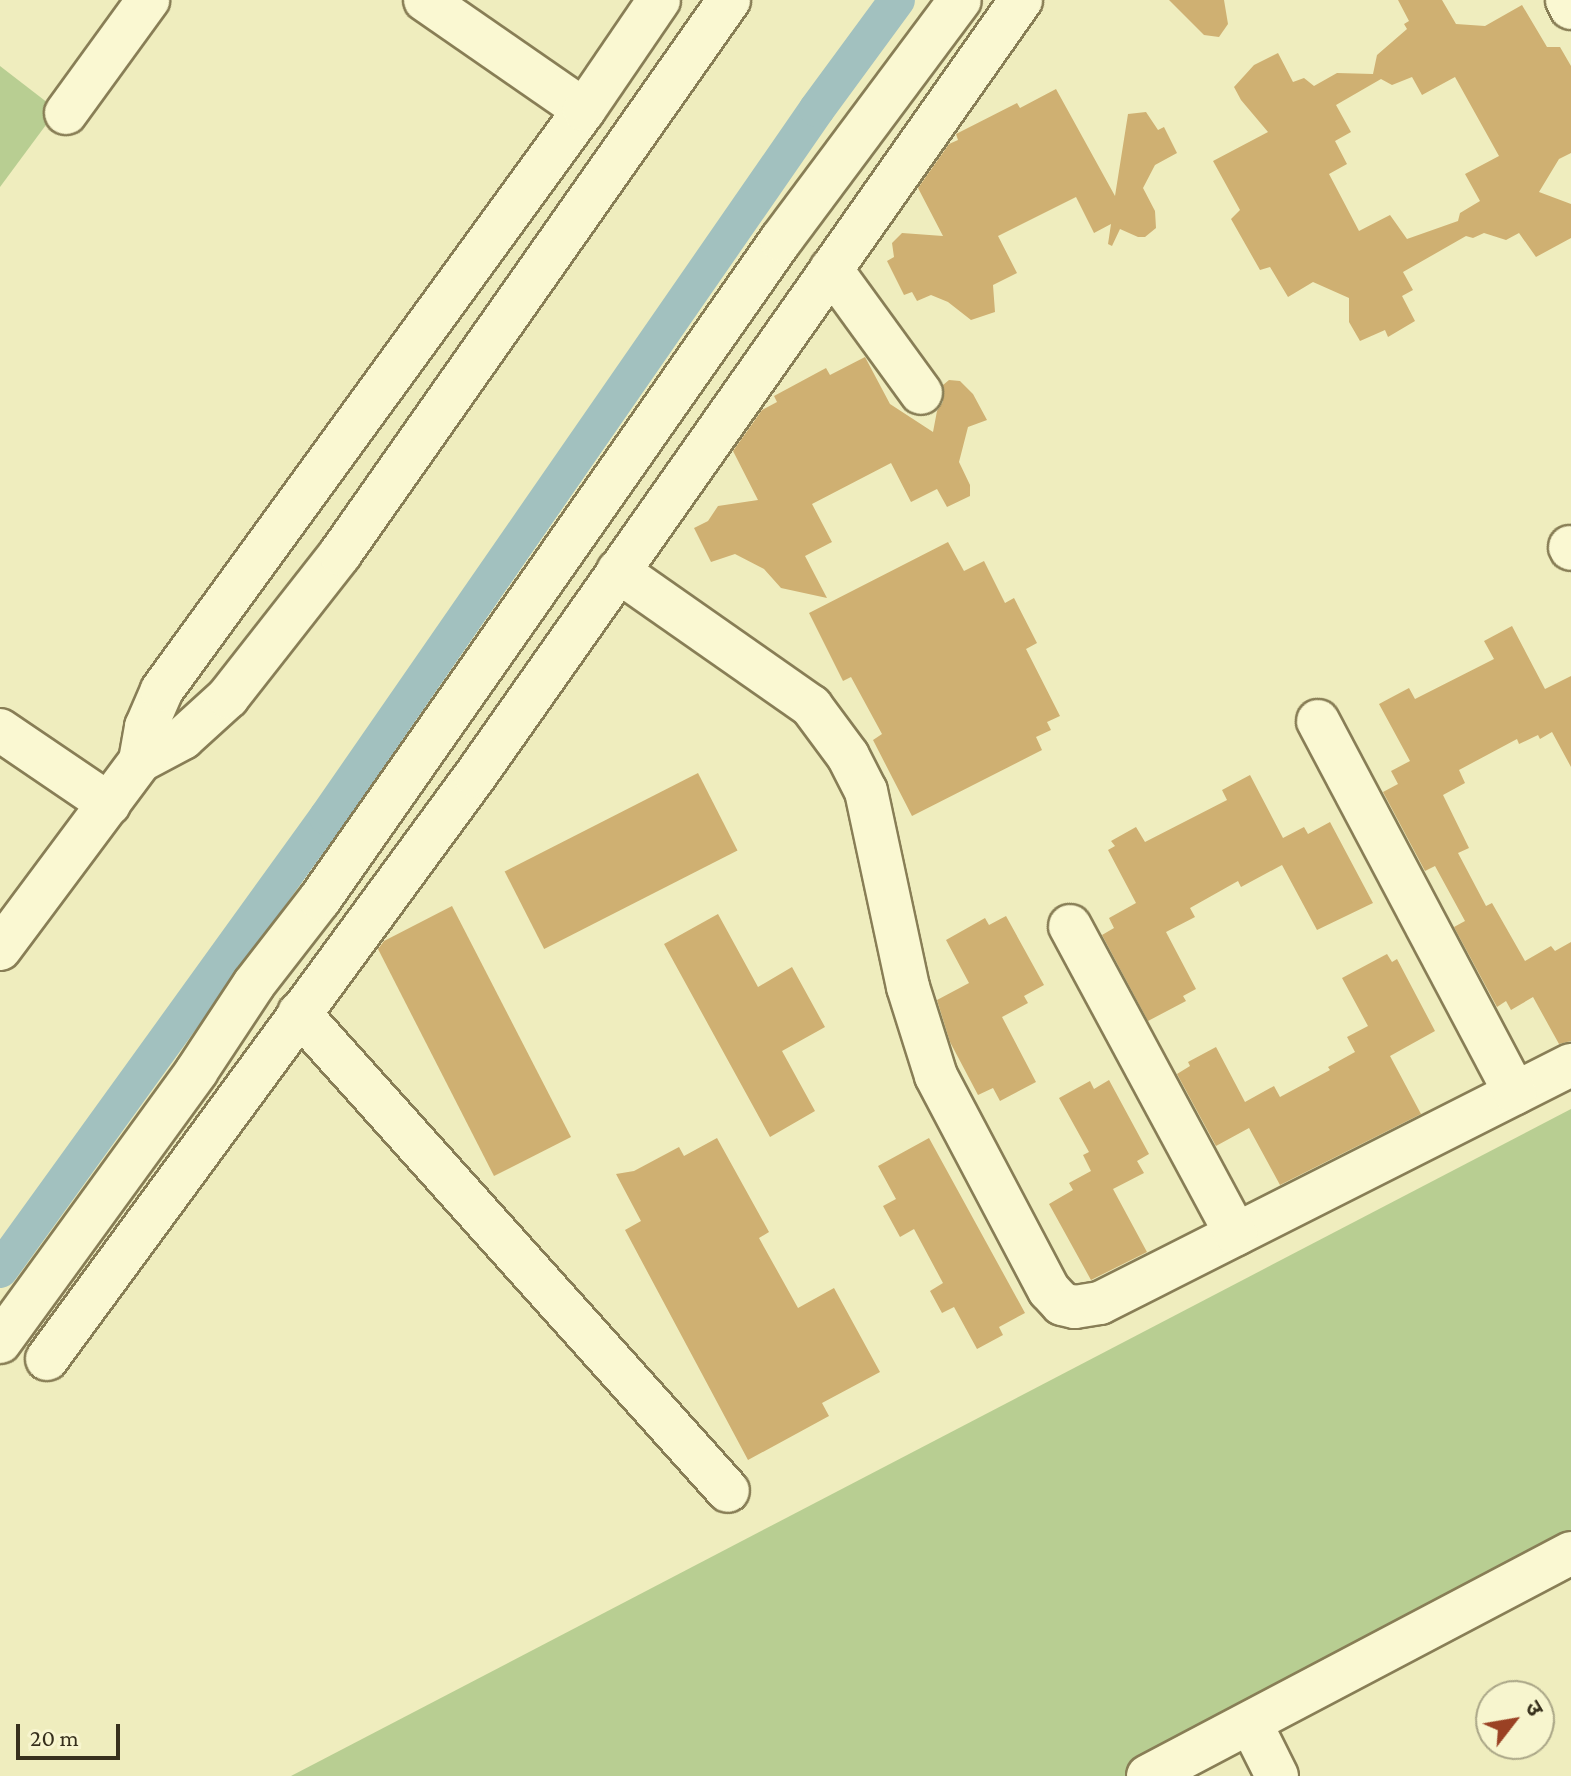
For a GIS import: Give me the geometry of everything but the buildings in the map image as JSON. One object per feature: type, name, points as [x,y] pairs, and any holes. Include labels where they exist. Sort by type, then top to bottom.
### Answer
[{"type":"street","points":[[66,113],[148,0]]},
{"type":"street","points":[[425,0],[584,110]]},
{"type":"street","points":[[140,761],[146,727],[162,690],[584,110],[659,0]]},
{"type":"street","points":[[0,949],[140,761],[192,732],[228,697],[340,554],[729,0]]},
{"type":"street","points":[[0,1342],[196,1072],[254,984],[320,899],[781,240],[960,0]]},
{"type":"street","points":[[47,1359],[475,776],[1021,0]]},
{"type":"street","points":[[1567,0],[1571,8]]},
{"type":"street","points":[[831,269],[921,393]]},
{"type":"street","points":[[618,571],[811,706],[848,756],[866,791],[908,987],[931,1064],[1055,1299],[1075,1307],[1100,1303],[1571,1065]]},
{"type":"street","points":[[1318,721],[1515,1093]]},
{"type":"street","points":[[0,730],[109,804]]},
{"type":"street","points":[[1070,926],[1236,1234]]},
{"type":"street","points":[[299,1013],[728,1491]]},
{"type":"street","points":[[1148,1776],[1571,1553]]},
{"type":"street","points":[[1251,1724],[1277,1776]]},
{"type":"green space","points":[[0,66],[57,110],[0,187]]},
{"type":"green space","points":[[1571,1109],[1571,1545],[1128,1776],[291,1776]]},
{"type":"waterway","points":[[0,1270],[327,817],[817,109],[897,0]]}]
